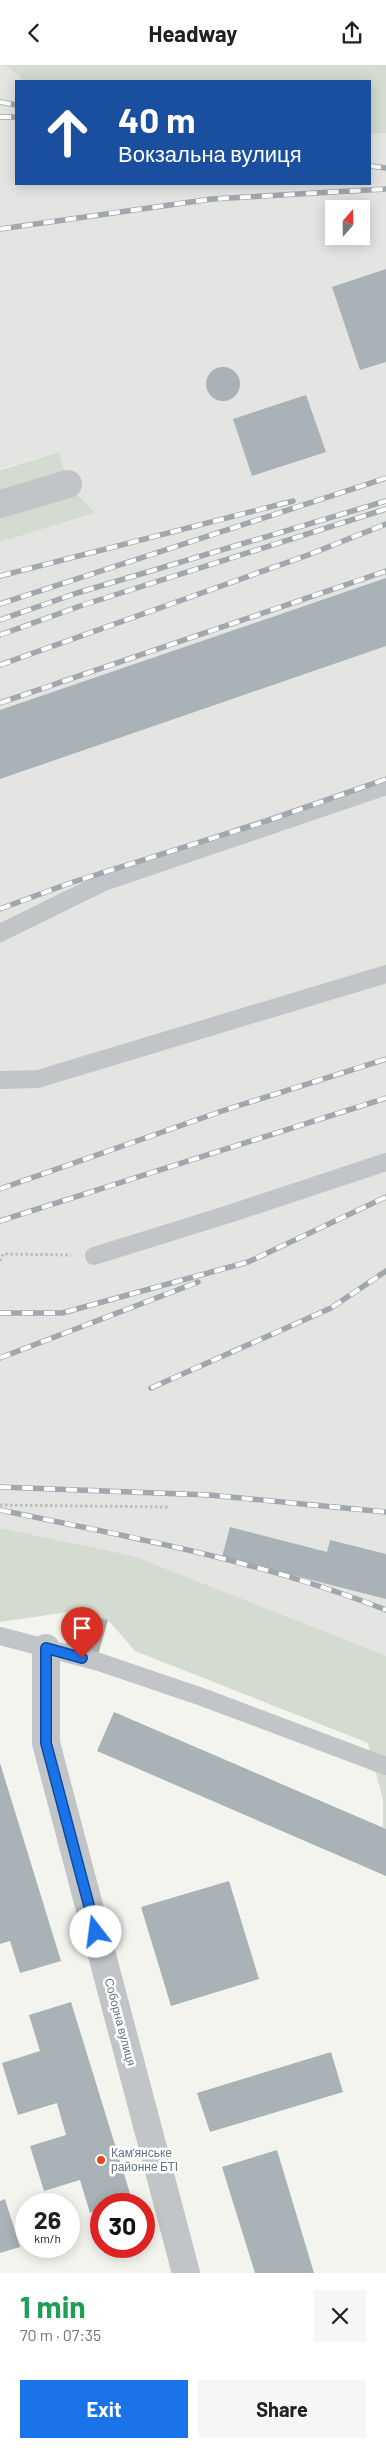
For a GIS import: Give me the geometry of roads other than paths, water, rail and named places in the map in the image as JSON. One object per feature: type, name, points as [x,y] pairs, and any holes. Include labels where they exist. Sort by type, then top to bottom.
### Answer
[{"type":"street","points":[[0,504],[68,483]]},
{"type":"street","name":"Соборна вулиця","points":[[46,1648],[46,1743],[186,2273]]},
{"type":"lane","points":[[0,933],[104,882],[386,786]]},
{"type":"lane","points":[[0,1080],[38,1079],[386,974]]},
{"type":"lane","points":[[94,1256],[386,1162]]},
{"type":"lane","points":[[0,1636],[98,1662],[202,1697],[386,1765]]},
{"type":"railway","points":[[0,102],[15,105]]},
{"type":"railway","points":[[0,117],[15,117]]},
{"type":"railway","points":[[371,166],[386,168]]},
{"type":"railway","points":[[0,229],[212,199],[386,189]]},
{"type":"railway","points":[[0,604],[386,478]]},
{"type":"railway","points":[[0,576],[293,501]]},
{"type":"railway","points":[[0,620],[77,593],[386,501]]},
{"type":"railway","points":[[0,635],[83,605],[386,509]]},
{"type":"railway","points":[[0,665],[308,555],[386,524]]},
{"type":"railway","points":[[0,703],[386,571]]},
{"type":"railway","points":[[0,909],[70,883],[267,821],[386,779]]},
{"type":"railway","points":[[0,1189],[228,1109],[386,1059]]},
{"type":"railway","points":[[0,1221],[386,1098]]},
{"type":"railway","points":[[0,1313],[62,1313],[248,1262],[386,1197]]},
{"type":"railway","points":[[151,1388],[331,1308],[386,1271]]},
{"type":"railway","points":[[0,1358],[198,1282]]},
{"type":"railway","points":[[0,1487],[209,1495],[386,1512]]},
{"type":"railway","points":[[0,1510],[244,1564],[292,1577],[386,1610]]},
{"type":"place","name":"Камʼянське районне БТІ","points":[[101,2160]]}]
